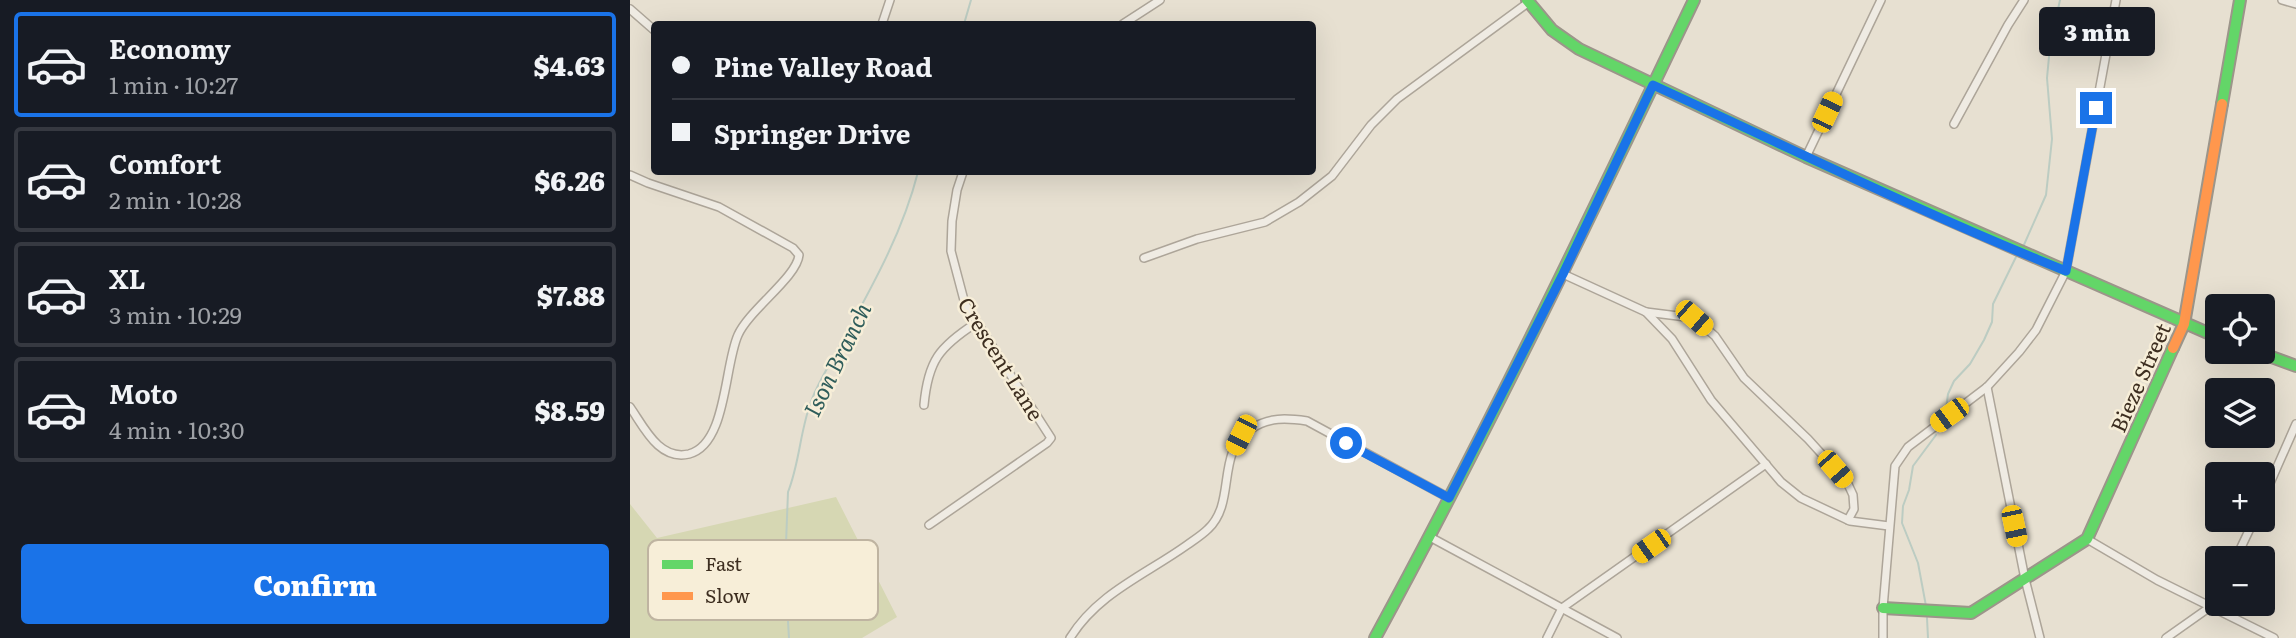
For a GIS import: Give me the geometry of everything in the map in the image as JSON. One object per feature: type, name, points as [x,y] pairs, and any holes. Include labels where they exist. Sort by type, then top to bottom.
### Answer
[{"type":"street","points":[[878,0],[889,1],[883,21]]},
{"type":"street","points":[[1128,21],[1160,0]]},
{"type":"street","points":[[1375,638],[1430,537],[1563,274],[1694,0]]},
{"type":"street","points":[[1806,157],[1881,0]]},
{"type":"street","points":[[1954,124],[2024,0]]},
{"type":"street","points":[[1883,638],[1892,477],[1895,466],[1917,440],[1987,387],[2036,330],[2066,271],[2116,0]]},
{"type":"street","name":"Bieze Street","points":[[2087,539],[2184,324],[2240,0]]},
{"type":"street","points":[[2282,0],[2296,4]]},
{"type":"street","points":[[1144,258],[1197,239],[1265,222],[1299,202],[1332,176],[1371,125],[1397,99],[1528,1],[1552,30],[1579,49],[1806,157],[2205,332]]},
{"type":"street","points":[[630,9],[651,27]]},
{"type":"street","points":[[630,174],[738,216],[793,248],[799,255],[794,268],[746,321],[738,335],[716,426],[705,444],[684,455],[661,449],[630,407]]},
{"type":"street","name":"Crescent Lane","points":[[929,525],[1051,438],[965,304],[951,251],[954,211],[962,175]]},
{"type":"street","points":[[1563,274],[1646,312],[1694,318],[1716,337],[1744,379],[1808,439],[1847,482],[1853,495],[1854,509],[1847,520]]},
{"type":"street","points":[[1646,312],[1672,339],[1711,400],[1781,482],[1801,498],[1847,520],[1889,526]]},
{"type":"street","points":[[924,405],[926,381],[940,350],[976,323]]},
{"type":"street","points":[[2275,358],[2296,366]]},
{"type":"street","points":[[1987,387],[2025,579],[2040,638]]},
{"type":"street","points":[[1070,638],[1096,605],[1210,528],[1224,501],[1229,460],[1241,435],[1261,422],[1283,418],[1307,421],[1449,498]]},
{"type":"street","points":[[2275,472],[2296,424]]},
{"type":"street","points":[[1547,638],[1562,608],[1766,464]]},
{"type":"street","points":[[1430,537],[1617,638]]},
{"type":"street","points":[[1883,608],[1971,613],[2087,539],[2205,604]]},
{"type":"street","points":[[2166,638],[2205,611]]},
{"type":"street","points":[[2229,616],[2274,638]]},
{"type":"green space","points":[[836,497],[858,540],[648,540],[648,620],[878,620],[878,580],[897,617],[862,638],[630,638],[630,504],[657,538]]},
{"type":"waterway","name":"Ison Branch","points":[[965,21],[971,0]]},
{"type":"waterway","points":[[2023,247],[2046,195],[2052,139],[2047,78],[2050,46],[2060,0]]},
{"type":"waterway","name":"Ison Branch","points":[[786,540],[788,492],[808,410],[821,379],[884,262],[903,218],[917,175]]},
{"type":"waterway","points":[[1945,416],[1948,394],[1954,381],[1970,364],[1984,340],[1992,322],[1993,304],[2016,257]]},
{"type":"waterway","points":[[1926,606],[1918,563],[1902,523],[1903,506],[1913,466],[1936,435]]},
{"type":"waterway","points":[[1927,618],[1928,638]]},
{"type":"waterway","name":"Ison Branch","points":[[788,620],[789,638]]},
{"type":"traffic: fast","points":[[1527,0],[1552,30],[1579,49],[1806,157],[2205,332]]},
{"type":"traffic: fast","points":[[1375,638],[1499,401],[1694,0]]},
{"type":"traffic: fast","points":[[2222,104],[2240,0]]},
{"type":"traffic: fast","points":[[1883,608],[1971,613],[2087,539],[2173,348]]},
{"type":"traffic: fast","points":[[2275,358],[2296,366]]},
{"type":"traffic: slow","points":[[2173,348],[2184,324],[2222,104]]},
{"type":"route","points":[[1346,443],[1449,498],[1563,274],[1653,85],[1806,157],[2066,271],[2096,108]]}]
